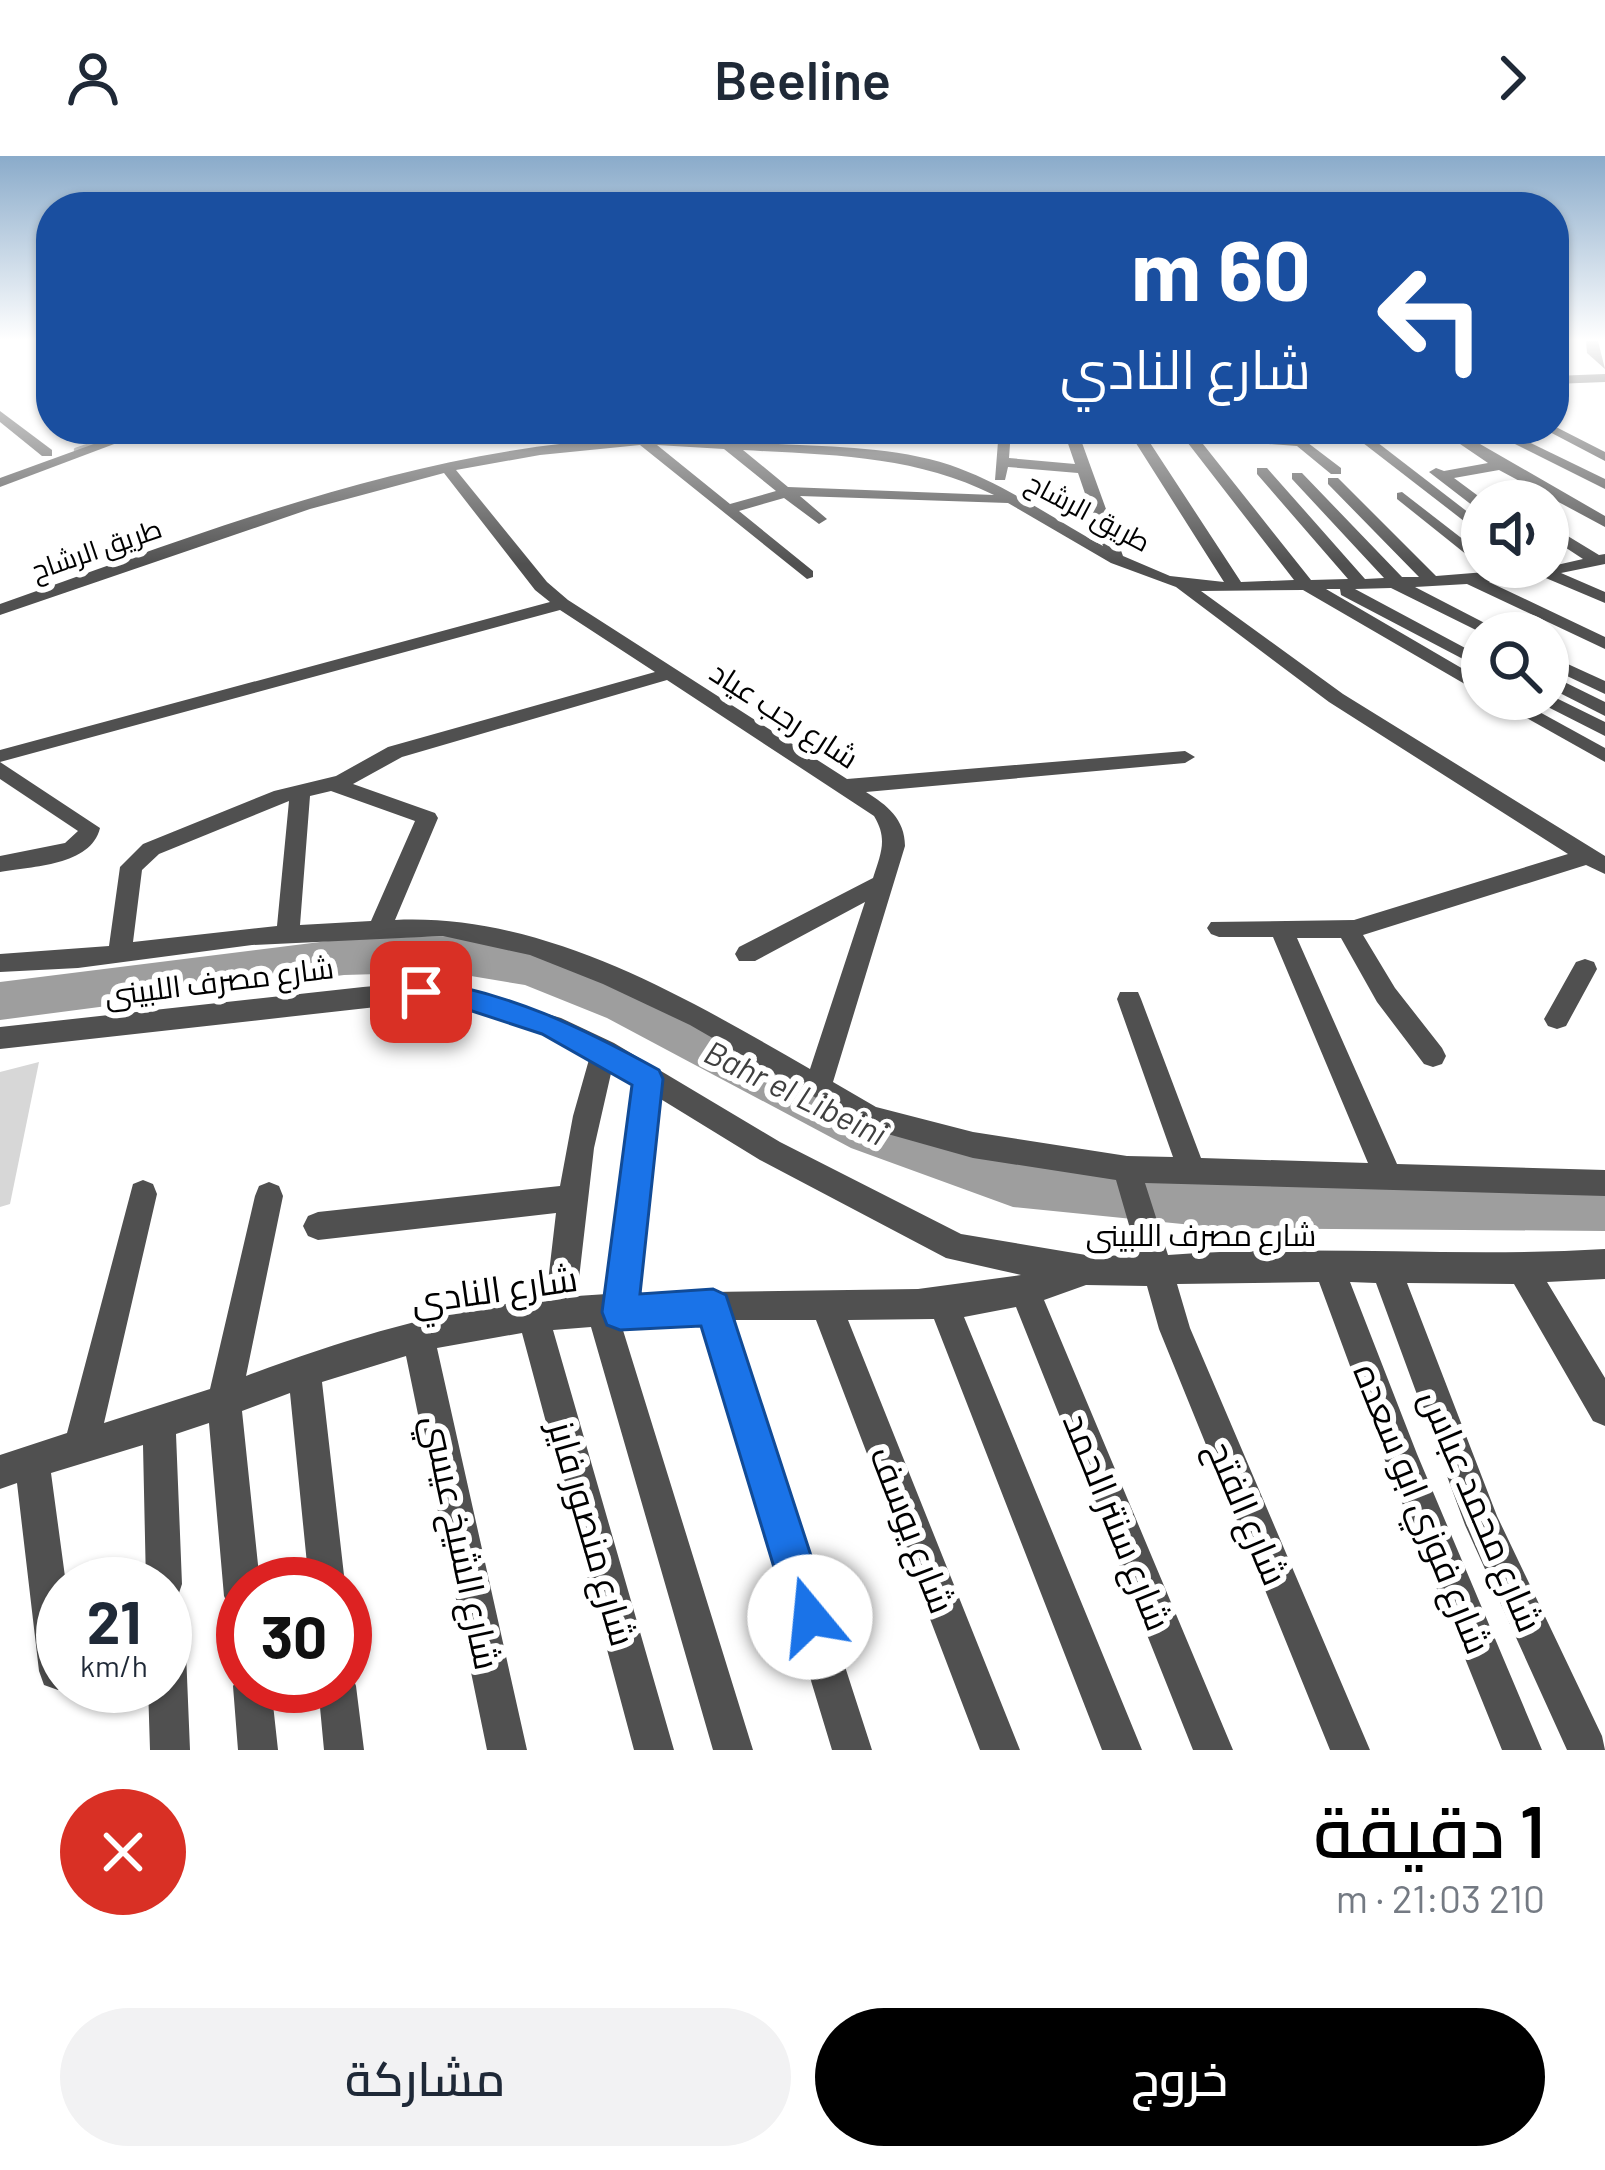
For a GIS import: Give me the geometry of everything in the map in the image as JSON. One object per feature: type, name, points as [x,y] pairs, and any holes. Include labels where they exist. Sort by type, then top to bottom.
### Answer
[{"type":"street","points":[[0,416],[47,453]]},
{"type":"street","points":[[1569,438],[1605,457]]},
{"type":"street","points":[[0,471],[72,444]]},
{"type":"street","points":[[0,484],[107,444]]},
{"type":"street","name":"طريق الرشاح","points":[[0,610],[314,505],[447,468],[543,450],[610,444]]},
{"type":"street","points":[[647,444],[807,574]]},
{"type":"street","name":"طريق الرشاح","points":[[707,444],[912,459],[951,470],[1115,557],[1180,584],[1236,588],[1461,580]]},
{"type":"street","points":[[727,510],[785,492],[1004,497],[1003,444]]},
{"type":"street","points":[[1076,444],[1115,557]]},
{"type":"street","points":[[1145,444],[1236,588]]},
{"type":"street","points":[[1197,444],[1306,585],[1461,676]]},
{"type":"street","points":[[1302,444],[1432,581]]},
{"type":"street","points":[[1371,444],[1461,514]]},
{"type":"street","points":[[1396,444],[1461,485]]},
{"type":"street","points":[[1469,444],[1605,522]]},
{"type":"street","points":[[1522,444],[1605,485]]},
{"type":"street","points":[[728,445],[819,519]]},
{"type":"street","points":[[1520,460],[1605,506]]},
{"type":"street","points":[[1001,462],[1086,469]]},
{"type":"street","points":[[1442,476],[1502,465]]},
{"type":"street","name":"شارع رجب عياد","points":[[447,468],[541,586],[562,604],[880,811],[894,831],[894,846],[818,1087]]},
{"type":"street","points":[[1262,471],[1362,584],[1461,635]]},
{"type":"street","points":[[1297,476],[1396,583],[1461,616]]},
{"type":"street","points":[[1402,496],[1461,545]]},
{"type":"street","points":[[1569,541],[1601,560]]},
{"type":"street","points":[[1569,567],[1601,560]]},
{"type":"street","points":[[1569,581],[1605,598]]},
{"type":"street","points":[[1180,584],[1266,653],[1360,718],[1596,861]]},
{"type":"street","points":[[1336,584],[1461,652]]},
{"type":"street","points":[[1488,588],[1605,644]]},
{"type":"street","points":[[0,756],[562,604]]},
{"type":"street","points":[[1569,670],[1605,688]]},
{"type":"street","points":[[120,954],[131,867],[138,857],[300,791],[334,784],[395,752],[669,674]]},
{"type":"street","points":[[1569,691],[1605,710]]},
{"type":"street","points":[[1569,711],[1605,730]]},
{"type":"street","points":[[1540,720],[1605,756]]},
{"type":"street","points":[[840,787],[1185,757]]},
{"type":"street","points":[[0,769],[89,828],[88,836],[71,850],[0,864]]},
{"type":"street","points":[[334,784],[427,818],[380,928]]},
{"type":"street","points":[[288,933],[300,791]]},
{"type":"street","points":[[1219,928],[1348,930],[1596,861]]},
{"type":"street","points":[[747,954],[879,884]]},
{"type":"street","name":"شارع مصرف اللبينى","points":[[0,963],[288,933],[442,927],[533,947],[698,1018],[871,1117],[973,1145],[1127,1169],[1605,1183]]},
{"type":"street","points":[[1282,930],[1387,1174]]},
{"type":"street","points":[[1348,930],[1386,995],[1433,1056]]},
{"type":"street","points":[[1557,1019],[1586,969]]},
{"type":"street","name":"شارع مصرف اللبينى","points":[[0,1038],[421,992],[469,998],[552,1025],[605,1051],[770,1151],[958,1248],[1086,1270],[1522,1269],[1605,1264]]},
{"type":"street","points":[[1130,999],[1191,1168]]},
{"type":"street","points":[[547,1315],[590,1096],[605,1051]]},
{"type":"street","points":[[648,1079],[611,1312],[733,1750]]},
{"type":"street","name":"شارع الفتح","points":[[1127,1169],[1175,1329],[1350,1750]]},
{"type":"street","points":[[81,1447],[143,1194]]},
{"type":"street","points":[[239,1557],[224,1401],[268,1196]]},
{"type":"street","points":[[318,1226],[570,1198]]},
{"type":"street","name":"شارع فوزي ابو سعده","points":[[1328,1266],[1401,1458],[1522,1750]]},
{"type":"street","name":"شارع محمد عباس","points":[[1387,1268],[1484,1525],[1588,1750]]},
{"type":"street","points":[[1522,1269],[1605,1409]]},
{"type":"street","name":"شارع النادي","points":[[16,1466],[418,1335],[547,1315],[713,1307],[944,1306],[1025,1291],[1086,1270]]},
{"type":"street","name":"شارع سنتر الحمد","points":[[1025,1291],[1213,1750]]},
{"type":"street","points":[[944,1306],[1122,1750]]},
{"type":"street","points":[[713,1307],[852,1750]]},
{"type":"street","name":"شارع يوسف","points":[[827,1307],[1000,1750]]},
{"type":"street","name":"شارع منصور فايز","points":[[547,1315],[654,1750]]},
{"type":"street","name":"شارع الشيخ عيسي","points":[[418,1335],[507,1750]]},
{"type":"street","points":[[304,1369],[324,1557]]},
{"type":"street","points":[[159,1421],[163,1557]]},
{"type":"street","points":[[16,1466],[36,1563]]},
{"type":"street","points":[[169,1713],[170,1750]]},
{"type":"street","points":[[255,1713],[258,1750]]},
{"type":"street","points":[[340,1713],[344,1750]]},
{"type":"shaded area","points":[[39,1062],[10,1204],[0,1207],[0,1072]]},
{"type":"waterway","points":[[76,450],[93,444]]},
{"type":"waterway","name":"Bahr el Libeini","points":[[0,1001],[344,957],[447,954],[530,968],[624,1005],[869,1132],[1013,1182],[1222,1202],[1605,1205]]},
{"type":"route","points":[[421,992],[469,998],[552,1025],[648,1079],[620,1312],[713,1307],[810,1617]]}]
